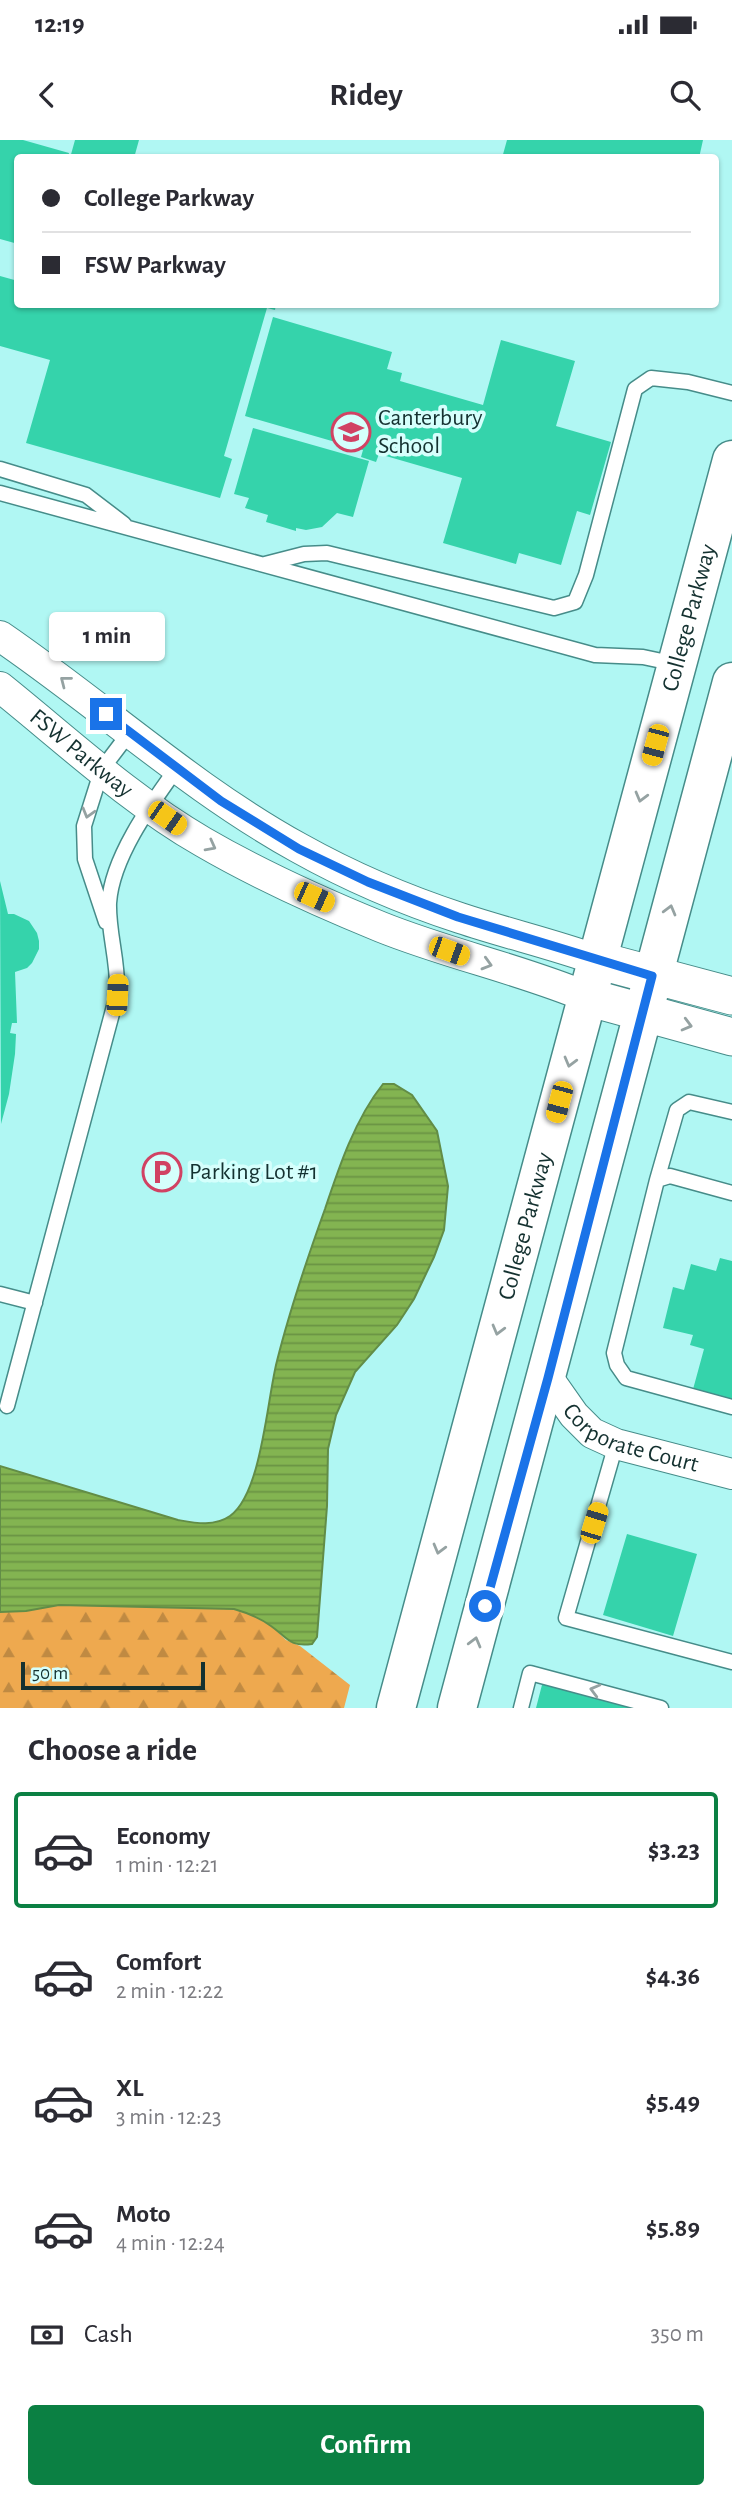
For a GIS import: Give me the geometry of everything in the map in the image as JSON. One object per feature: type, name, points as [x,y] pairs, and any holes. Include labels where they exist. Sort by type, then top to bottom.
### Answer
[{"type":"main road","name":"College Parkway","points":[[396,1708],[732,460]]},
{"type":"main road","points":[[457,1708],[548,1378],[642,1013],[732,682]]},
{"type":"street","name":"FSW Parkway","points":[[0,636],[60,677],[221,801],[299,849],[368,882],[458,917],[597,960]]},
{"type":"street","name":"FSW Parkway","points":[[0,687],[150,806],[202,842],[381,927],[472,960],[562,986],[587,997]]},
{"type":"street","points":[[597,960],[732,996]]},
{"type":"street","points":[[587,997],[732,1037]]},
{"type":"street","name":"Corporate Court","points":[[548,1378],[592,1433],[616,1444],[732,1474]]},
{"type":"lane","points":[[262,565],[304,555],[327,553],[554,608],[575,602],[586,575],[635,389],[651,378],[688,382],[732,393]]},
{"type":"lane","points":[[0,469],[86,495],[131,529]]},
{"type":"lane","points":[[0,493],[595,655],[643,657],[676,664]]},
{"type":"lane","points":[[113,939],[85,859],[84,826],[102,769],[130,732]]},
{"type":"lane","points":[[7,1406],[117,995],[119,972],[109,902],[118,866],[150,806],[177,768]]},
{"type":"lane","points":[[732,1112],[689,1102],[677,1110],[614,1353],[617,1365],[626,1378],[732,1408]]},
{"type":"lane","points":[[657,1181],[670,1176],[732,1193]]},
{"type":"lane","points":[[0,1294],[35,1303]]},
{"type":"lane","points":[[616,1444],[566,1618],[732,1662]]},
{"type":"lane","points":[[521,1708],[530,1672],[661,1708]]},
{"type":"green space","points":[[59,1605],[234,1609],[253,1615],[274,1628],[286,1640],[300,1646],[350,1685],[344,1708],[0,1708],[0,1612]]},
{"type":"shaded area","points":[[383,1084],[394,1084],[412,1095],[437,1131],[448,1186],[444,1230],[414,1299],[397,1325],[355,1372],[336,1415],[328,1449],[327,1506],[317,1637],[312,1644],[293,1643],[263,1621],[234,1609],[59,1605],[0,1612],[0,1466],[184,1521],[218,1522],[230,1516],[241,1504],[256,1467],[277,1361],[305,1265],[349,1144],[364,1112]]},
{"type":"building","points":[[0,140],[23,140],[69,153],[14,154],[14,243],[0,239]]},
{"type":"building","points":[[75,140],[139,140],[135,154],[71,154]]},
{"type":"building","points":[[507,140],[703,140],[700,154],[503,154]]},
{"type":"building","points":[[0,276],[14,280],[14,308],[267,308],[224,456],[232,459],[220,498],[26,443],[50,360],[0,346]]},
{"type":"building","points":[[273,317],[392,352],[387,369],[402,373],[400,381],[483,405],[501,340],[575,361],[556,426],[611,442],[590,515],[577,511],[561,565],[519,553],[516,564],[443,543],[462,478],[379,454],[376,462],[361,457],[363,450],[245,416]]},
{"type":"building","points":[[253,428],[369,461],[353,517],[337,513],[322,527],[306,530],[296,528],[296,531],[266,522],[268,515],[245,508],[249,498],[234,494]]},
{"type":"building","points":[[0,881],[8,914],[29,921],[39,941],[39,949],[32,963],[15,972],[17,1023],[12,1023],[10,1033],[16,1034],[15,1054],[1,1124]]},
{"type":"building","points":[[720,1258],[732,1261],[732,1403],[692,1393],[704,1349],[690,1345],[693,1335],[663,1328],[673,1287],[684,1290],[691,1264],[716,1271]]},
{"type":"building","points":[[627,1534],[697,1554],[673,1636],[603,1615]]},
{"type":"building","points":[[543,1681],[641,1708],[536,1708]]},
{"type":"place","name":"Canterbury School","points":[[351,432]]},
{"type":"place","name":"Parking Lot #1","points":[[162,1172]]},
{"type":"route","points":[[106,714],[221,801],[299,849],[368,882],[458,917],[652,976],[548,1378],[485,1606]]}]
